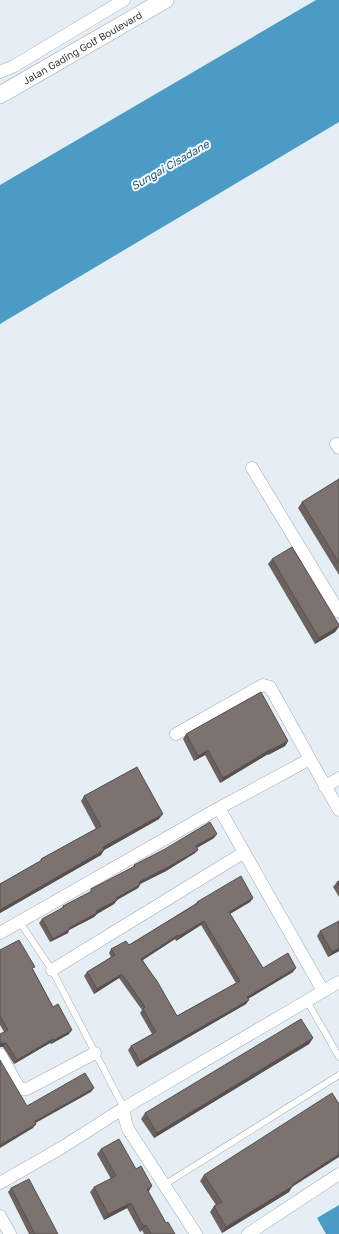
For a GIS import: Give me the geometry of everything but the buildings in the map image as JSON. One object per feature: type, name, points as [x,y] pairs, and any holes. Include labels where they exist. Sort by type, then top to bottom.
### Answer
[{"type":"main road","name":"Jalan Gading Golf Boulevard","points":[[0,95],[166,0]]},
{"type":"street","name":"Jalan Gading Golf Boulevard","points":[[0,72],[14,66],[124,0]]},
{"type":"street","points":[[252,468],[339,612]]},
{"type":"street","points":[[176,734],[264,685],[270,687],[339,810]]},
{"type":"street","points":[[0,933],[219,808],[310,759]]},
{"type":"street","points":[[326,787],[339,778]]},
{"type":"street","points":[[219,808],[243,853],[323,991]]},
{"type":"street","points":[[52,970],[243,853]]},
{"type":"street","points":[[0,1184],[124,1108],[339,982]]},
{"type":"street","points":[[0,1054],[18,1086],[22,1089],[27,1089],[94,1053]]},
{"type":"street","points":[[124,1108],[128,1129],[196,1234]]},
{"type":"street","points":[[248,1234],[339,1174]]},
{"type":"street","points":[[0,1216],[10,1234]]},
{"type":"lane","points":[[20,921],[52,970],[124,1108]]},
{"type":"lane","points":[[307,1001],[339,1057]]},
{"type":"lane","points":[[164,1185],[339,1075]]},
{"type":"water","name":"Sungai Cisadane","points":[[316,0],[339,0],[339,122],[0,324],[0,185]]},
{"type":"water","points":[[339,1205],[339,1234],[326,1234],[317,1218]]}]
